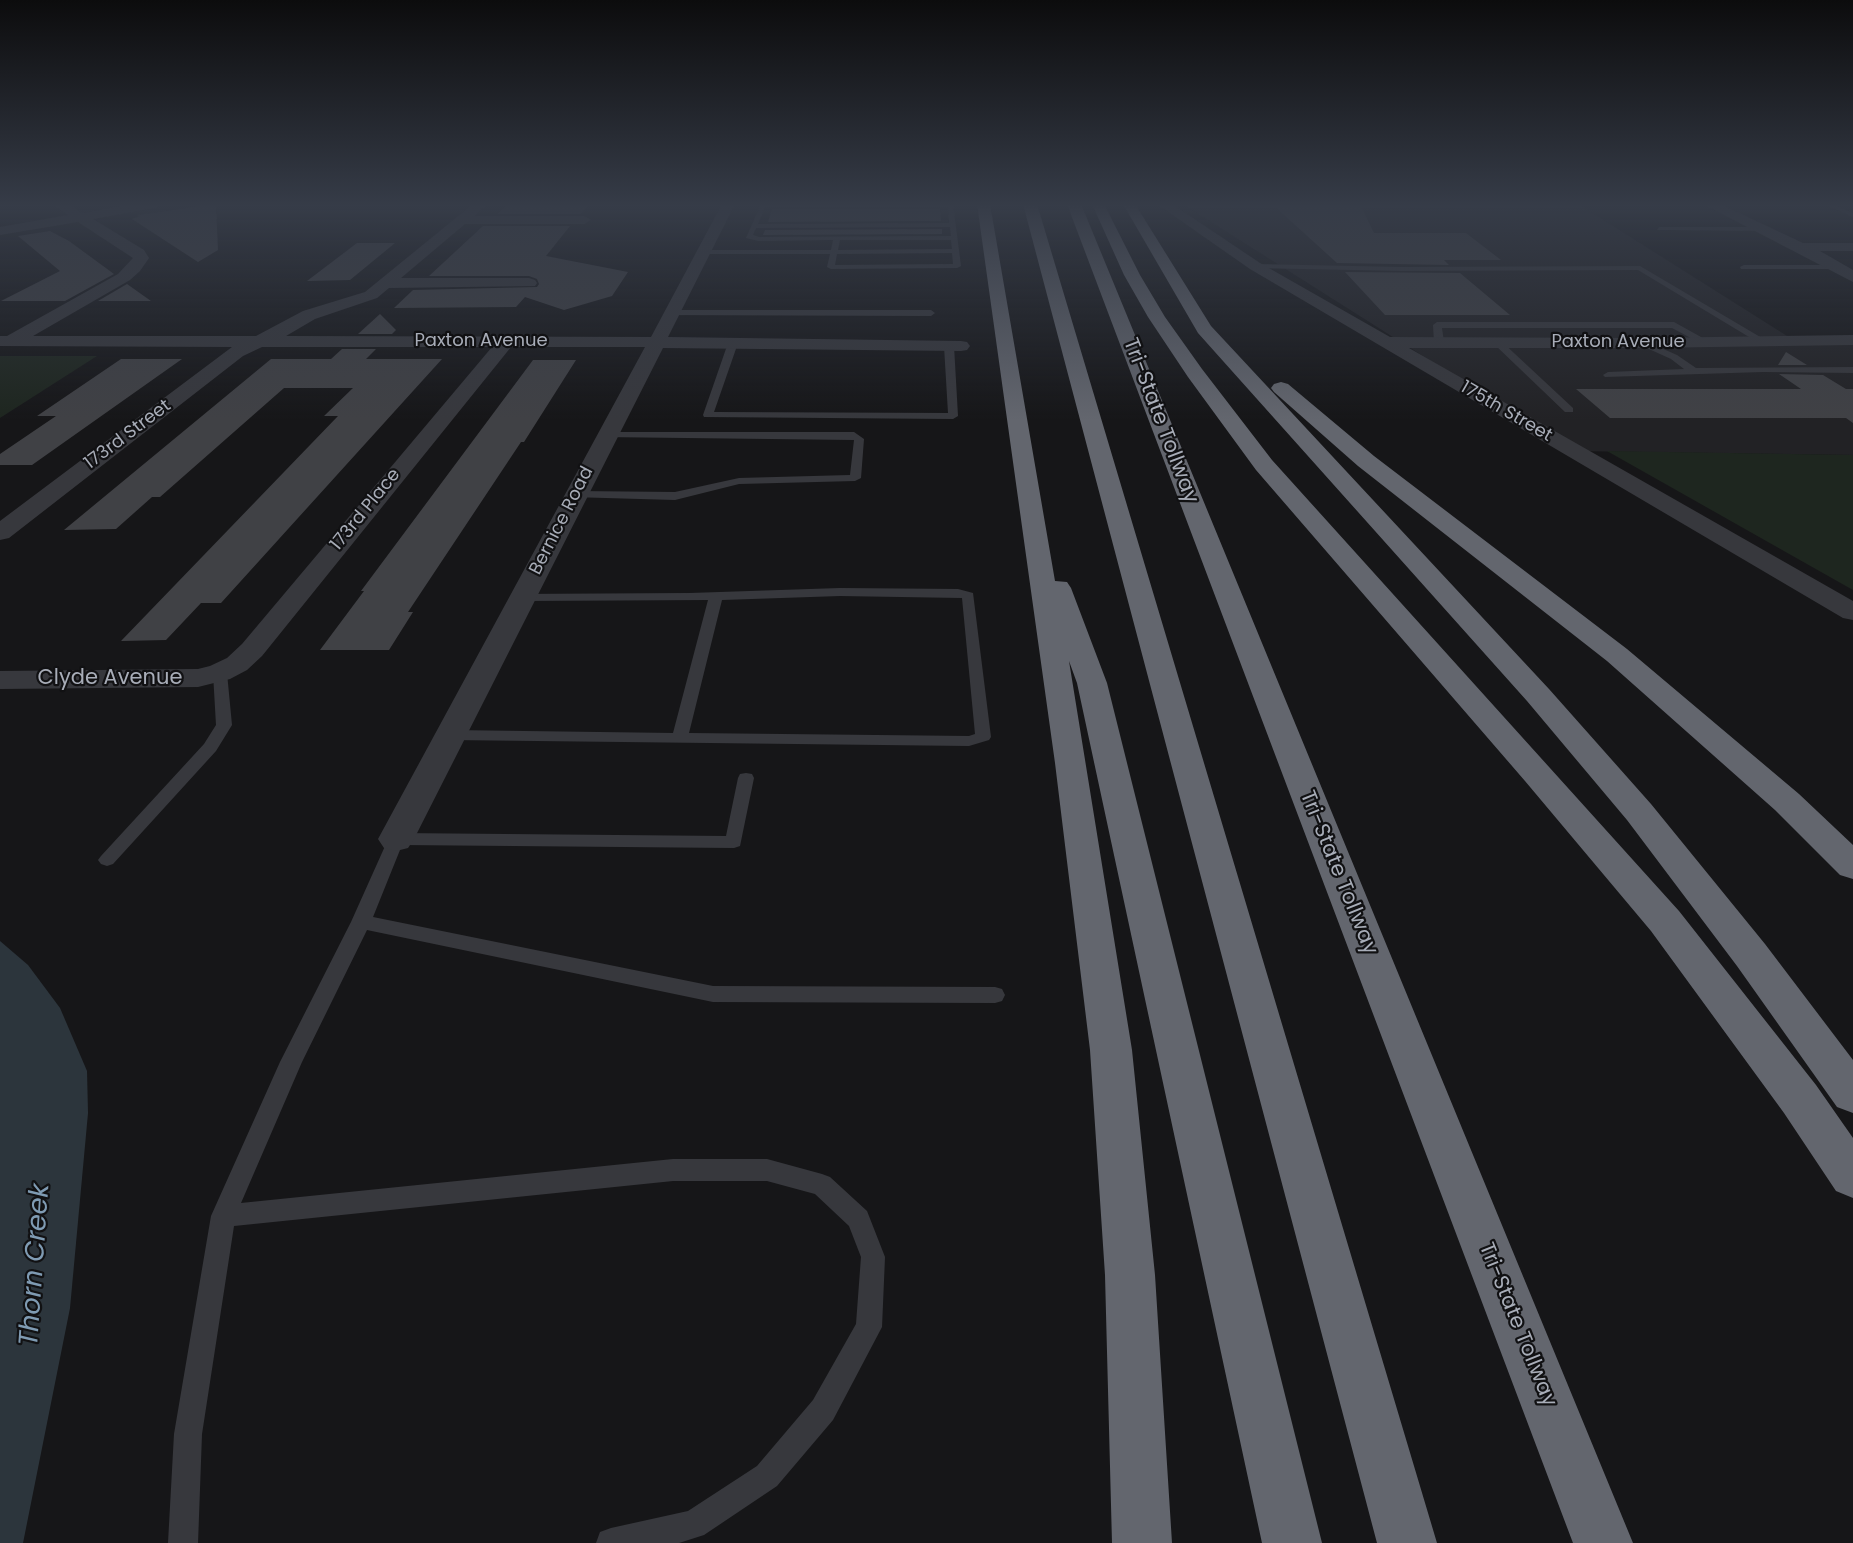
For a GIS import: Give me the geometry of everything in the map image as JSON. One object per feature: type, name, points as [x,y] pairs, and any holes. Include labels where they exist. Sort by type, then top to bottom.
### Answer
[{"type":"highway","points":[[994,276],[1093,909],[1111,1050],[1131,1287],[1142,1543]]},
{"type":"highway","points":[[1050,276],[1407,1543]]},
{"type":"highway","name":"Tri-State Tollway","points":[[1102,276],[1603,1543]]},
{"type":"highway","points":[[1133,276],[1195,373],[1264,465],[1538,772],[1665,921],[1800,1099],[1853,1176]]},
{"type":"highway","points":[[1171,276],[1204,329],[1538,695],[1640,812],[1751,955],[1853,1094]]},
{"type":"highway","points":[[1175,276],[1269,377],[1310,414],[1366,461],[1617,655],[1787,802],[1853,866]]},
{"type":"highway","points":[[1032,516],[1092,683],[1292,1543]]},
{"type":"street","points":[[5,341],[125,276]]},
{"type":"street","points":[[299,342],[343,306],[371,295],[396,276]]},
{"type":"street","name":"Bernice Road","points":[[396,839],[690,276]]},
{"type":"street","name":"175th Street","points":[[1272,276],[1853,612]]},
{"type":"street","points":[[388,283],[529,283]]},
{"type":"street","name":"173rd Street","points":[[0,532],[236,352],[282,331],[309,315],[343,306]]},
{"type":"street","name":"Paxton Avenue","points":[[1384,342],[1643,343],[1853,340]]},
{"type":"street","name":"Paxton Avenue","points":[[5,341],[507,341],[955,346]]},
{"type":"street","name":"173rd Place","points":[[220,673],[237,664],[252,650],[507,341]]},
{"type":"street","name":"Clyde Avenue","points":[[0,680],[170,680],[198,678],[220,673]]},
{"type":"lane","points":[[1653,276],[1762,341]]},
{"type":"lane","points":[[670,313],[931,313]]},
{"type":"lane","points":[[1439,342],[1437,325],[1674,325],[1705,342]]},
{"type":"lane","points":[[1550,325],[1569,342]]},
{"type":"lane","points":[[1497,342],[1569,410]]},
{"type":"lane","points":[[733,343],[708,415],[953,416],[955,346]]},
{"type":"lane","points":[[1643,343],[1674,357],[1694,371]]},
{"type":"lane","points":[[1608,375],[1763,369],[1853,370]]},
{"type":"lane","points":[[575,495],[675,496],[739,481],[855,478],[859,439],[854,435],[606,435]]},
{"type":"lane","points":[[450,735],[969,741],[983,737],[968,596],[958,593],[840,592],[717,596],[522,597]]},
{"type":"lane","points":[[680,738],[717,596]]},
{"type":"lane","points":[[107,860],[210,747],[224,725],[220,673]]},
{"type":"lane","points":[[183,1543],[188,1434],[223,1216],[291,1062],[361,922],[396,839],[734,842],[746,778]]},
{"type":"lane","points":[[361,922],[713,994],[995,995]]},
{"type":"lane","points":[[223,1216],[673,1170],[767,1170],[822,1185],[858,1219],[873,1257],[869,1327],[823,1410],[767,1476],[694,1526],[611,1543]]},
{"type":"shaded area","points":[[1297,276],[1692,276],[1795,341],[1853,340],[1853,455],[1573,451]]},
{"type":"shaded area","points":[[0,356],[97,356],[0,418]]},
{"type":"shaded area","points":[[1607,451],[1853,455],[1853,590]]},
{"type":"water","name":"Thorn Creek","points":[[0,941],[28,965],[60,1008],[87,1071],[88,1113],[70,1308],[23,1543],[0,1543]]},
{"type":"building","points":[[50,276],[110,276],[65,301],[1,301]]},
{"type":"building","points":[[314,276],[355,276],[350,280],[307,281]]},
{"type":"building","points":[[529,276],[625,276],[612,296],[564,310],[525,297],[516,307],[394,308],[413,290],[537,287],[539,284],[537,279]]},
{"type":"building","points":[[1349,276],[1464,276],[1510,315],[1385,315]]},
{"type":"building","points":[[127,284],[151,301],[98,301]]},
{"type":"building","points":[[380,314],[396,330],[392,334],[358,334]]},
{"type":"building","points":[[342,349],[376,349],[366,359],[442,359],[221,603],[201,603],[166,640],[121,641],[338,416],[324,416],[353,388],[284,388],[160,497],[152,497],[116,529],[64,530],[271,359],[331,359]]},
{"type":"building","points":[[1786,352],[1807,365],[1778,365]]},
{"type":"building","points":[[121,359],[182,359],[32,465],[0,465],[0,454],[56,416],[37,416]]},
{"type":"building","points":[[533,360],[576,360],[524,442],[521,442],[408,612],[413,612],[389,650],[320,650],[364,591],[361,591]]},
{"type":"building","points":[[1779,374],[1823,375],[1846,389],[1853,389],[1853,423],[1846,418],[1610,418],[1576,389],[1801,389]]}]
